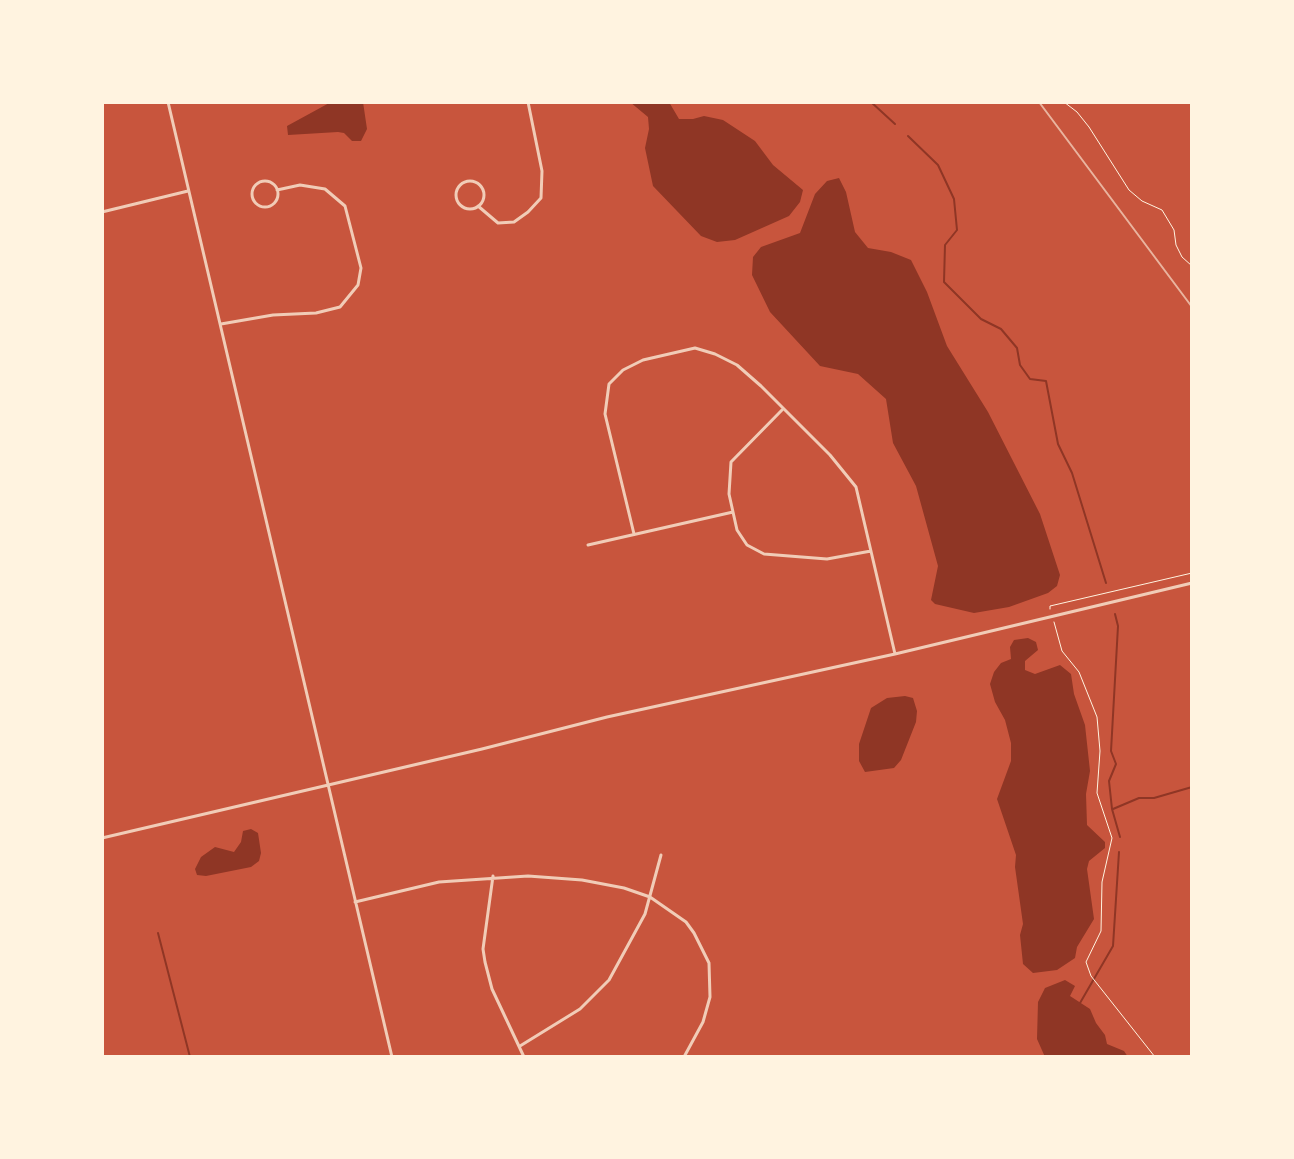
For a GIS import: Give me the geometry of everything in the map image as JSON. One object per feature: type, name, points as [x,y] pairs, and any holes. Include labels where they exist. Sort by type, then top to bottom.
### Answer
[{"type":"street","points":[[168,102],[392,1057]]},
{"type":"street","points":[[478,206],[498,223],[514,222],[541,198],[542,171],[528,102]]},
{"type":"street","points":[[268,182],[277,190],[275,202],[269,206],[261,206],[253,198],[254,189],[259,183],[268,182]]},
{"type":"street","points":[[473,182],[481,186],[484,195],[478,206],[469,208],[458,202],[460,185],[473,182]]},
{"type":"street","points":[[221,324],[273,315],[316,313],[340,307],[358,285],[361,268],[345,206],[325,189],[300,185],[277,190]]},
{"type":"street","points":[[102,212],[188,191]]},
{"type":"street","points":[[634,534],[605,414],[609,384],[623,370],[643,360],[695,348],[715,354],[737,365],[830,455],[856,487],[895,654]]},
{"type":"street","points":[[782,410],[731,462],[728,483],[737,530],[747,545],[764,554],[827,559],[871,551]]},
{"type":"street","points":[[588,545],[733,512]]},
{"type":"street","points":[[102,838],[607,717],[895,654],[1192,583]]},
{"type":"street","points":[[520,1046],[580,1009],[609,980],[632,942],[650,897],[661,855]]},
{"type":"street","points":[[355,902],[417,886],[493,876],[549,876],[582,880],[624,888],[650,897],[686,922],[709,963],[710,997],[703,1022],[684,1057]]},
{"type":"street","points":[[493,876],[483,949],[485,962],[492,989],[524,1057]]},
{"type":"path","points":[[1064,102],[1083,120],[1129,190],[1142,201],[1162,210],[1174,230],[1182,257],[1192,266]]},
{"type":"path","points":[[1155,1057],[1091,976],[1086,962],[1101,931],[1102,882],[1112,838],[1097,793],[1100,751],[1097,717],[1079,672],[1062,651],[1050,606],[1192,573]]},
{"type":"shaded area","points":[[331,102],[363,102],[367,129],[361,141],[352,141],[344,133],[338,132],[288,135],[287,126]]},
{"type":"shaded area","points":[[630,102],[669,102],[679,119],[704,116],[723,120],[755,141],[773,165],[803,190],[800,202],[789,216],[735,240],[717,242],[701,236],[653,186],[645,148],[648,117]]},
{"type":"shaded area","points":[[839,178],[846,192],[855,232],[868,248],[911,260],[927,292],[947,346],[988,412],[1040,514],[1060,575],[1057,586],[1048,593],[1009,607],[974,613],[935,604],[931,600],[938,566],[916,486],[893,443],[886,399],[858,374],[820,366],[770,312],[752,275],[753,257],[761,247],[800,233],[815,194],[827,181]]},
{"type":"shaded area","points":[[1028,638],[1036,642],[1038,650],[1025,661],[1025,670],[1035,674],[1060,665],[1071,674],[1074,694],[1085,725],[1090,771],[1086,794],[1087,825],[1105,842],[1105,848],[1089,861],[1087,869],[1094,919],[1077,947],[1075,958],[1057,970],[1033,973],[1023,964],[1020,935],[1023,924],[1016,855],[997,799],[1011,761],[1011,743],[990,684],[1001,663],[1011,659],[1010,647],[1014,640]]},
{"type":"shaded area","points":[[887,698],[913,698],[917,711],[916,722],[901,760],[894,768],[865,772],[859,761],[859,744],[871,708]]},
{"type":"shaded area","points":[[251,829],[258,833],[259,861],[251,867],[197,875],[195,869],[201,857],[215,847],[234,852],[241,842],[243,831]]},
{"type":"shaded area","points":[[1065,980],[1075,986],[1070,996],[1090,1009],[1107,1044],[1124,1051],[1128,1057],[1045,1057],[1037,1039],[1038,1002],[1045,988]]},
{"type":"waterway","points":[[871,102],[895,124]]},
{"type":"waterway","points":[[908,136],[938,165],[954,199],[957,230],[945,245],[944,282],[981,319],[1001,329],[1017,348],[1020,365],[1030,379],[1046,381],[1058,444],[1072,473],[1106,583]]},
{"type":"waterway","points":[[1115,614],[1118,626],[1111,751],[1116,764],[1109,781],[1112,809],[1120,837]]},
{"type":"waterway","points":[[1113,809],[1139,798],[1154,798],[1192,787]]},
{"type":"waterway","points":[[1080,1003],[1113,946],[1119,852]]},
{"type":"waterway","points":[[158,933],[190,1057]]},
{"type":"railway","points":[[1039,102],[1192,307]]}]
